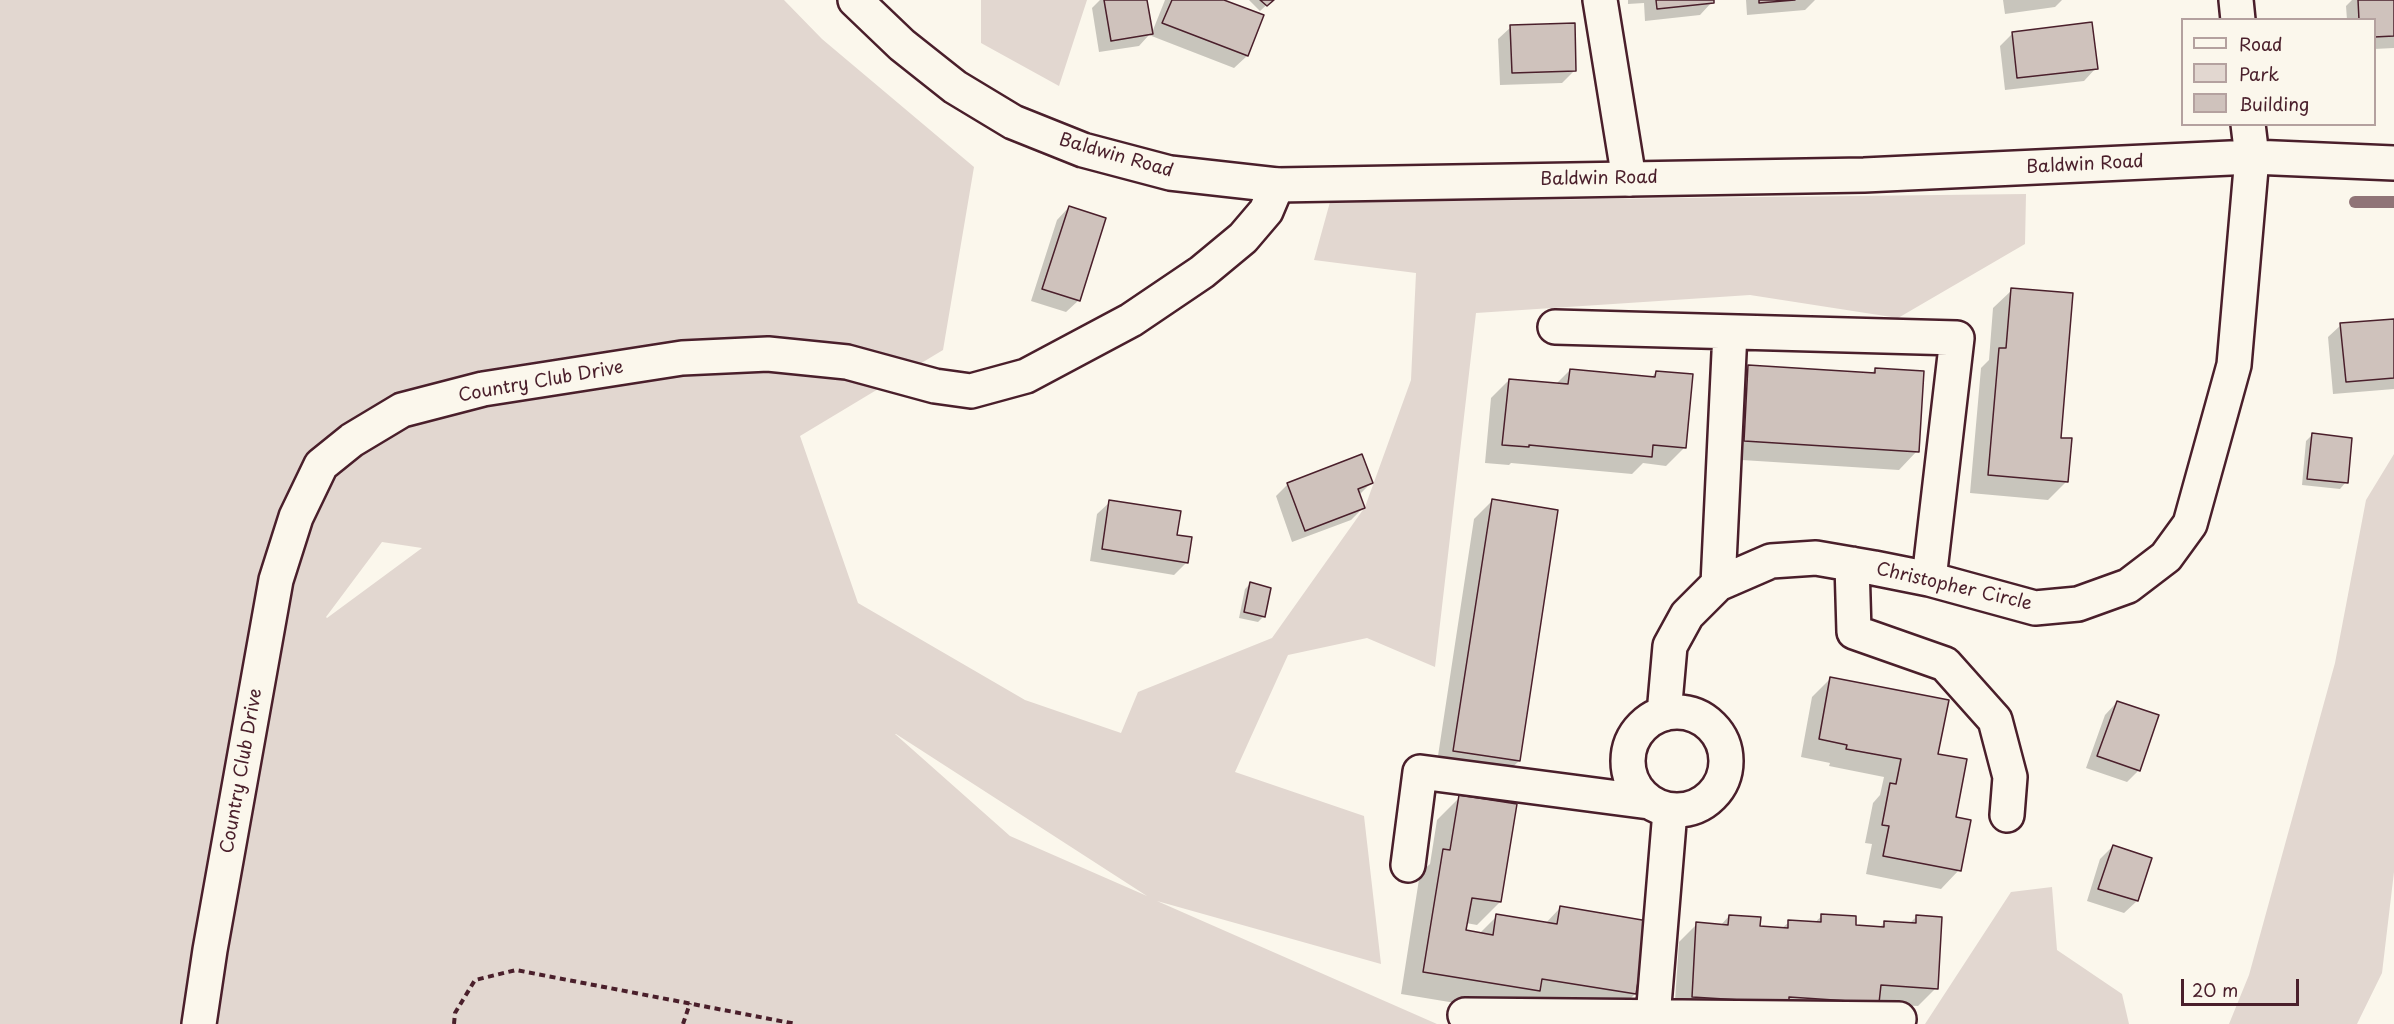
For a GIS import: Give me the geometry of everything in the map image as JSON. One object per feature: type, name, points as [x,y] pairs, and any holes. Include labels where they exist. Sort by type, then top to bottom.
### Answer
[{"type":"street","name":"Baldwin Road","points":[[855,0],[902,45],[955,87],[1012,122],[1083,150],[1170,173],[1277,185],[1864,175],[2252,157],[2394,163]]},
{"type":"street","points":[[1600,0],[1629,179]]},
{"type":"street","points":[[2235,0],[2238,18]]},
{"type":"street","name":"Christopher Circle","points":[[1664,714],[1670,646],[1687,615],[1718,584],[1771,561],[1815,558],[1852,564],[1929,579],[2035,608],[2078,604],[2128,586],[2166,557],[2190,524],[2234,365],[2252,157],[2248,126]]},
{"type":"street","name":"Country Club Drive","points":[[199,1024],[210,950],[276,580],[296,516],[321,465],[352,440],[402,410],[483,389],[682,358],[768,354],[847,362],[935,386],[971,391],[1026,376],[1131,320],[1202,272],[1243,238],[1266,211],[1277,185]]},
{"type":"street","points":[[1555,327],[1957,338],[1929,579]]},
{"type":"street","points":[[1718,584],[1730,332]]},
{"type":"street","points":[[1852,564],[1854,632],[1945,664],[1995,720],[2010,777],[2007,815]]},
{"type":"street","points":[[1408,864],[1420,772],[1687,810],[1697,806],[1711,796],[1720,784],[1725,766],[1722,743],[1712,727],[1693,715],[1676,712],[1664,714],[1644,724],[1630,744],[1628,770],[1635,787],[1659,806]]},
{"type":"street","points":[[1653,1017],[1659,806]]},
{"type":"street","points":[[1465,1015],[1899,1019]]},
{"type":"path","points":[[454,1024],[455,1013],[475,980],[516,970],[796,1024]]},
{"type":"path","points":[[682,1024],[690,1003]]},
{"type":"green space","points":[[0,0],[784,0],[822,39],[974,167],[943,350],[800,436],[858,603],[1025,700],[1121,733],[1138,692],[1272,638],[1365,507],[1411,380],[1416,273],[1314,260],[1330,202],[2026,194],[2025,244],[1898,318],[1750,295],[1476,313],[1435,667],[1367,638],[1288,655],[1235,772],[1364,816],[1381,964],[1157,901],[1437,1024],[0,1024]],"holes":[[[382,542],[422,548],[327,618],[326,617]],[[896,734],[1147,896],[1010,836]]]},
{"type":"green space","points":[[981,0],[1087,0],[1059,86],[981,43]]},
{"type":"green space","points":[[2394,454],[2394,872],[2382,973],[2357,1024],[2229,1024],[2249,975],[2335,663],[2366,500]]},
{"type":"green space","points":[[2052,887],[2057,950],[2122,994],[2129,1024],[1925,1024],[2011,892]]},
{"type":"building","points":[[1104,0],[1147,0],[1153,34],[1111,41]]},
{"type":"building","points":[[1172,0],[1224,0],[1264,15],[1248,56],[1162,23]]},
{"type":"building","points":[[1260,0],[1274,0],[1267,6]]},
{"type":"building","points":[[1656,0],[1714,0],[1714,3],[1657,9]]},
{"type":"building","points":[[1759,0],[1795,0],[1759,3]]},
{"type":"building","points":[[2358,0],[2394,0],[2394,36],[2376,37],[2376,18],[2359,18]]},
{"type":"building","points":[[2092,22],[2098,69],[2017,78],[2012,32]]},
{"type":"building","points":[[1575,23],[1576,71],[1512,73],[1510,25]]},
{"type":"building","points":[[1069,206],[1106,218],[1080,301],[1042,289]]},
{"type":"building","points":[[2011,288],[2073,293],[2061,438],[2072,438],[2068,482],[1988,475],[1999,348],[2006,348]]},
{"type":"building","points":[[2394,319],[2394,378],[2346,382],[2340,323]]},
{"type":"building","points":[[1748,365],[1875,373],[1875,368],[1924,371],[1919,452],[1744,441]]},
{"type":"building","points":[[1570,369],[1655,377],[1656,371],[1693,374],[1686,448],[1653,445],[1652,457],[1529,445],[1529,447],[1502,445],[1509,379],[1568,384]]},
{"type":"building","points":[[2312,433],[2352,438],[2348,483],[2307,479]]},
{"type":"building","points":[[1362,454],[1373,483],[1358,489],[1365,508],[1305,531],[1287,483]]},
{"type":"building","points":[[1492,499],[1558,510],[1520,761],[1453,751]]},
{"type":"building","points":[[1109,500],[1181,511],[1177,535],[1192,537],[1188,563],[1102,549]]},
{"type":"building","points":[[1250,582],[1271,588],[1265,617],[1244,612]]},
{"type":"building","points":[[1830,677],[1949,700],[1938,754],[1967,759],[1956,817],[1971,820],[1961,871],[1883,856],[1889,826],[1882,825],[1890,783],[1896,784],[1901,759],[1846,749],[1847,745],[1819,739]]},
{"type":"building","points":[[2117,701],[2159,715],[2140,771],[2097,756]]},
{"type":"building","points":[[1459,795],[1517,804],[1501,902],[1472,898],[1466,930],[1493,935],[1496,914],[1557,924],[1560,906],[1648,921],[1636,994],[1542,979],[1540,991],[1423,972],[1443,849],[1450,850]]},
{"type":"building","points":[[2113,845],[2152,858],[2138,901],[2098,889]]},
{"type":"building","points":[[1821,914],[1856,916],[1856,925],[1884,927],[1884,921],[1916,923],[1916,915],[1942,917],[1938,989],[1881,985],[1879,1003],[1789,997],[1789,1003],[1692,997],[1696,922],[1728,925],[1729,915],[1761,917],[1760,926],[1788,928],[1788,920],[1821,922]]},
{"type":"waterway","points":[[2355,202],[2394,202]]}]
